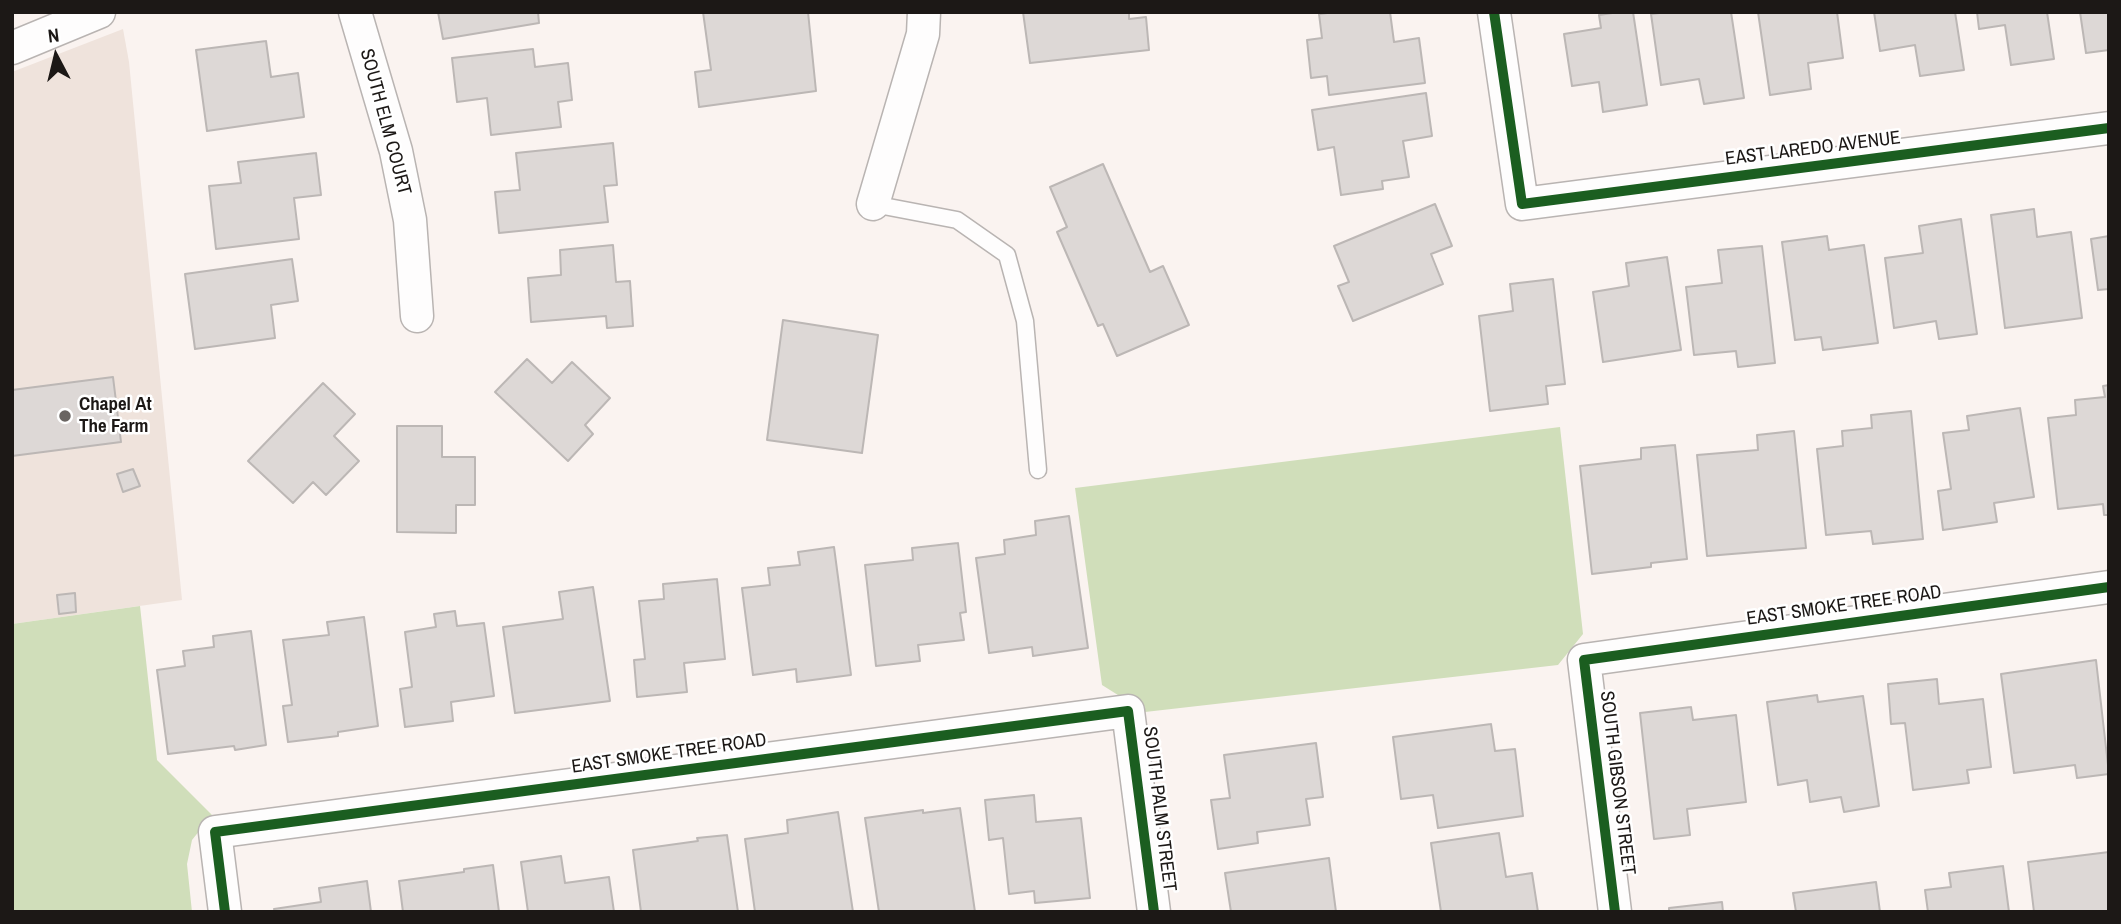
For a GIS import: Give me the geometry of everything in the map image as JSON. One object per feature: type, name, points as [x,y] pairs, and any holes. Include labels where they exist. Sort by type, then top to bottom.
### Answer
[{"type":"street","points":[[12,48],[99,12]]},
{"type":"street","name":"SOUTH ELM COURT","points":[[355,12],[397,151],[410,220],[417,316]]},
{"type":"street","points":[[873,204],[923,34],[924,12]]},
{"type":"street","name":"EAST LAREDO AVENUE","points":[[1493,12],[1522,204],[2109,128]]},
{"type":"street","name":"EAST SMOKE TREE ROAD","points":[[1584,660],[2109,587]]},
{"type":"street","name":"SOUTH GIBSON STREET","points":[[1584,660],[1615,912]]},
{"type":"street","name":"EAST SMOKE TREE ROAD","points":[[225,912],[215,832],[1128,711]]},
{"type":"street","name":"SOUTH PALM STREET","points":[[1128,711],[1154,912]]},
{"type":"lane","points":[[873,204],[957,220],[1007,255],[1025,321],[1038,470]]},
{"type":"shaded area","points":[[123,29],[129,62],[182,600],[12,624],[12,72]]},
{"type":"green space","points":[[1560,427],[1583,634],[1558,665],[1145,712],[1102,685],[1075,488]]},
{"type":"green space","points":[[140,606],[157,760],[212,815],[192,840],[187,864],[192,912],[12,912],[12,624]]},
{"type":"building","points":[[438,12],[538,12],[539,23],[443,39]]},
{"type":"building","points":[[703,12],[808,12],[816,91],[699,107],[695,72],[711,70]]},
{"type":"building","points":[[1023,12],[1129,12],[1129,19],[1146,17],[1149,50],[1030,63]]},
{"type":"building","points":[[1390,12],[1394,42],[1419,38],[1425,83],[1329,95],[1327,76],[1311,78],[1307,40],[1322,38],[1319,14]]},
{"type":"building","points":[[1633,12],[1647,105],[1603,112],[1599,82],[1572,86],[1564,34],[1601,28],[1599,15]]},
{"type":"building","points":[[1731,12],[1744,98],[1704,104],[1699,79],[1661,85],[1651,14]]},
{"type":"building","points":[[1758,12],[1837,12],[1843,58],[1808,63],[1811,89],[1770,95]]},
{"type":"building","points":[[1874,12],[1955,12],[1964,70],[1920,76],[1915,45],[1880,51]]},
{"type":"building","points":[[1977,12],[2047,12],[2054,59],[2011,65],[2005,25],[1979,29]]},
{"type":"building","points":[[2080,12],[2109,12],[2109,50],[2086,53]]},
{"type":"building","points":[[266,41],[271,77],[298,73],[304,117],[207,131],[196,50]]},
{"type":"building","points":[[533,49],[535,67],[568,63],[572,100],[558,102],[561,127],[491,135],[487,98],[457,102],[452,58]]},
{"type":"building","points":[[1426,93],[1432,136],[1403,141],[1409,177],[1382,181],[1383,189],[1341,195],[1334,147],[1318,150],[1312,110]]},
{"type":"building","points":[[613,143],[617,185],[604,186],[608,222],[499,233],[495,192],[520,190],[516,153]]},
{"type":"building","points":[[316,153],[321,195],[294,198],[299,239],[216,249],[209,186],[241,183],[238,162]]},
{"type":"building","points":[[1103,164],[1150,272],[1163,266],[1189,325],[1117,356],[1103,324],[1098,326],[1057,232],[1067,227],[1050,187]]},
{"type":"building","points":[[1435,204],[1452,246],[1431,254],[1443,284],[1353,321],[1338,286],[1349,282],[1334,246]]},
{"type":"building","points":[[2034,209],[2037,237],[2071,232],[2082,318],[2005,328],[1991,215]]},
{"type":"building","points":[[1961,219],[1977,334],[1939,339],[1936,321],[1894,328],[1885,258],[1923,253],[1919,226]]},
{"type":"building","points":[[1827,236],[1829,250],[1864,245],[1878,343],[1823,350],[1821,337],[1795,340],[1782,242]]},
{"type":"building","points":[[2109,236],[2109,289],[2098,290],[2091,239]]},
{"type":"building","points":[[613,245],[616,282],[630,281],[633,326],[607,328],[606,316],[531,322],[528,278],[561,275],[560,250]]},
{"type":"building","points":[[1762,246],[1775,363],[1738,367],[1736,351],[1694,355],[1686,287],[1722,283],[1718,250]]},
{"type":"building","points":[[1667,257],[1681,350],[1603,362],[1593,292],[1629,286],[1626,263]]},
{"type":"building","points":[[292,259],[298,301],[271,305],[275,338],[195,349],[185,274]]},
{"type":"building","points":[[1553,279],[1565,384],[1546,386],[1548,404],[1490,411],[1479,316],[1513,311],[1510,284]]},
{"type":"building","points":[[783,320],[878,335],[862,453],[767,440]]},
{"type":"building","points":[[527,359],[552,383],[572,362],[610,398],[585,425],[593,434],[568,461],[495,392]]},
{"type":"building","name":"Chapel At The Farm","points":[[113,377],[121,442],[12,456],[12,390]]},
{"type":"building","points":[[323,383],[355,414],[334,436],[359,461],[326,495],[313,482],[293,503],[248,461]]},
{"type":"building","points":[[2109,385],[2109,515],[2104,515],[2103,504],[2058,509],[2048,418],[2076,415],[2075,400],[2105,397],[2103,386]]},
{"type":"building","points":[[2020,408],[2034,497],[1994,503],[1997,522],[1943,530],[1938,491],[1951,489],[1943,433],[1969,430],[1967,416]]},
{"type":"building","points":[[1911,411],[1923,539],[1873,544],[1871,531],[1826,535],[1817,449],[1843,446],[1842,431],[1872,428],[1871,415]]},
{"type":"building","points":[[397,426],[442,426],[442,457],[475,457],[475,505],[456,505],[456,533],[397,532]]},
{"type":"building","points":[[1794,431],[1806,548],[1707,556],[1697,455],[1758,450],[1757,435]]},
{"type":"building","points":[[1675,445],[1687,559],[1651,563],[1651,567],[1592,574],[1580,466],[1641,459],[1641,448]]},
{"type":"building","points":[[133,469],[140,486],[123,492],[117,474]]},
{"type":"building","points":[[1069,516],[1088,648],[1033,656],[1032,647],[989,653],[976,558],[1005,554],[1004,540],[1036,535],[1035,521]]},
{"type":"building","points":[[958,543],[966,612],[960,613],[964,640],[918,645],[920,661],[876,666],[865,565],[913,560],[912,548]]},
{"type":"building","points":[[834,547],[851,675],[797,682],[796,669],[753,675],[742,588],[770,585],[768,568],[800,565],[798,552]]},
{"type":"building","points":[[717,579],[725,659],[684,663],[687,692],[637,697],[634,660],[645,659],[639,601],[664,599],[663,584]]},
{"type":"building","points":[[593,587],[610,701],[515,713],[503,627],[563,619],[559,592]]},
{"type":"building","points":[[75,593],[76,612],[59,614],[57,595]]},
{"type":"building","points":[[455,611],[457,626],[484,623],[494,696],[451,702],[453,721],[405,727],[400,689],[412,687],[405,632],[436,627],[434,614]]},
{"type":"building","points":[[364,617],[378,726],[338,732],[338,736],[288,742],[283,706],[292,705],[283,640],[329,635],[327,622]]},
{"type":"building","points":[[251,631],[266,745],[235,750],[234,746],[168,754],[157,670],[185,666],[183,651],[214,647],[213,636]]},
{"type":"building","points":[[2096,660],[2109,774],[2077,778],[2075,765],[2014,773],[2001,674]]},
{"type":"building","points":[[1937,679],[1939,704],[1983,699],[1991,767],[1967,770],[1969,783],[1913,790],[1905,723],[1891,724],[1888,684]]},
{"type":"building","points":[[1817,695],[1818,702],[1863,696],[1879,806],[1844,812],[1841,797],[1810,802],[1807,780],[1778,785],[1767,702]]},
{"type":"building","points":[[1691,707],[1693,720],[1736,715],[1746,802],[1687,809],[1690,835],[1654,839],[1640,713]]},
{"type":"building","points":[[1491,724],[1495,751],[1515,749],[1523,816],[1438,828],[1433,795],[1401,799],[1393,737]]},
{"type":"building","points":[[1316,743],[1323,797],[1306,799],[1310,825],[1257,832],[1258,843],[1218,849],[1211,800],[1230,798],[1224,755]]},
{"type":"building","points":[[1034,795],[1036,822],[1081,818],[1090,898],[1035,903],[1034,891],[1009,894],[1003,838],[989,840],[985,800]]},
{"type":"building","points":[[960,808],[975,912],[879,912],[865,818]]},
{"type":"building","points":[[838,812],[853,912],[755,912],[745,839],[788,833],[787,820]]},
{"type":"building","points":[[1499,833],[1506,877],[1532,873],[1538,912],[1441,912],[1431,843]]},
{"type":"building","points":[[727,835],[738,912],[641,912],[633,850]]},
{"type":"building","points":[[2109,852],[2109,912],[2034,912],[2028,862]]},
{"type":"building","points":[[561,856],[565,883],[609,877],[614,912],[528,912],[521,862]]},
{"type":"building","points":[[1329,858],[1336,912],[1231,912],[1225,873]]},
{"type":"building","points":[[493,865],[499,912],[403,912],[399,881]]},
{"type":"building","points":[[2003,866],[2009,912],[1928,912],[1925,890],[1951,887],[1949,873]]},
{"type":"building","points":[[367,881],[371,912],[275,912],[274,909],[321,902],[319,888]]},
{"type":"building","points":[[1876,882],[1880,912],[1796,912],[1793,893]]},
{"type":"building","points":[[1722,902],[1723,912],[1669,912],[1669,908]]},
{"type":"cycle path","points":[[1494,12],[1522,204],[2109,128]]},
{"type":"cycle path","points":[[1615,912],[1584,660],[2109,587]]},
{"type":"cycle path","points":[[225,912],[215,832],[1128,711],[1154,912]]},
{"type":"place","name":"Chapel At The Farm","points":[[65,416]]}]
